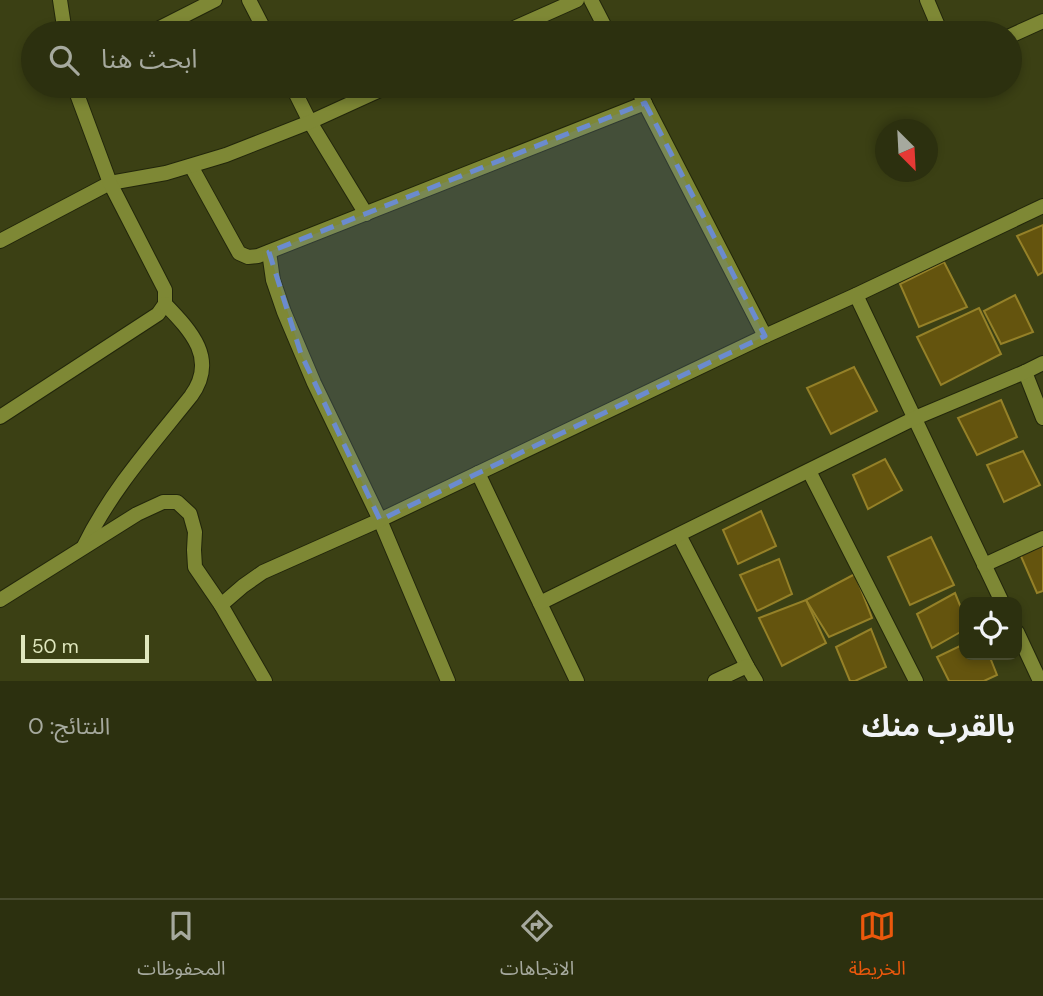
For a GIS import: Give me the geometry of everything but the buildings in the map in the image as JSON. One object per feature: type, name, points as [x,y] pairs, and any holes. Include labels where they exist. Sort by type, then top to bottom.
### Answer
[{"type":"street","points":[[60,0],[63,21]]},
{"type":"street","points":[[174,21],[215,0]]},
{"type":"street","points":[[249,0],[260,21]]},
{"type":"street","points":[[525,21],[557,4],[577,0]]},
{"type":"street","points":[[591,0],[602,21]]},
{"type":"street","points":[[927,0],[936,21]]},
{"type":"street","points":[[1022,31],[1043,21]]},
{"type":"street","points":[[0,417],[158,314],[165,304],[166,290],[110,183],[78,98]]},
{"type":"street","points":[[298,98],[366,214]]},
{"type":"street","points":[[0,241],[110,183],[166,173],[226,155],[363,98]]},
{"type":"street","points":[[642,98],[765,336]]},
{"type":"street","points":[[191,166],[239,253],[248,257],[258,256],[645,103]]},
{"type":"street","points":[[222,605],[263,572],[380,520],[1043,206]]},
{"type":"street","points":[[269,252],[274,281],[284,312],[314,383],[380,520],[448,681]]},
{"type":"street","points":[[856,295],[1000,597]]},
{"type":"street","points":[[83,548],[113,495],[191,396],[201,379],[203,359],[200,350],[194,338],[165,304]]},
{"type":"street","points":[[540,603],[915,418],[1043,363]]},
{"type":"street","points":[[1025,372],[1043,418]]},
{"type":"street","points":[[809,471],[916,681]]},
{"type":"street","points":[[478,473],[577,681]]},
{"type":"street","points":[[0,600],[137,514],[163,502],[177,502],[190,514],[193,523],[195,567],[222,605],[265,681]]},
{"type":"street","points":[[679,535],[756,681]]},
{"type":"street","points":[[985,565],[1043,538]]},
{"type":"street","points":[[1022,643],[1040,681]]},
{"type":"street","points":[[715,681],[747,666]]},
{"type":"highlighted area","points":[[645,103],[765,336],[380,520],[301,354],[269,252]]}]
